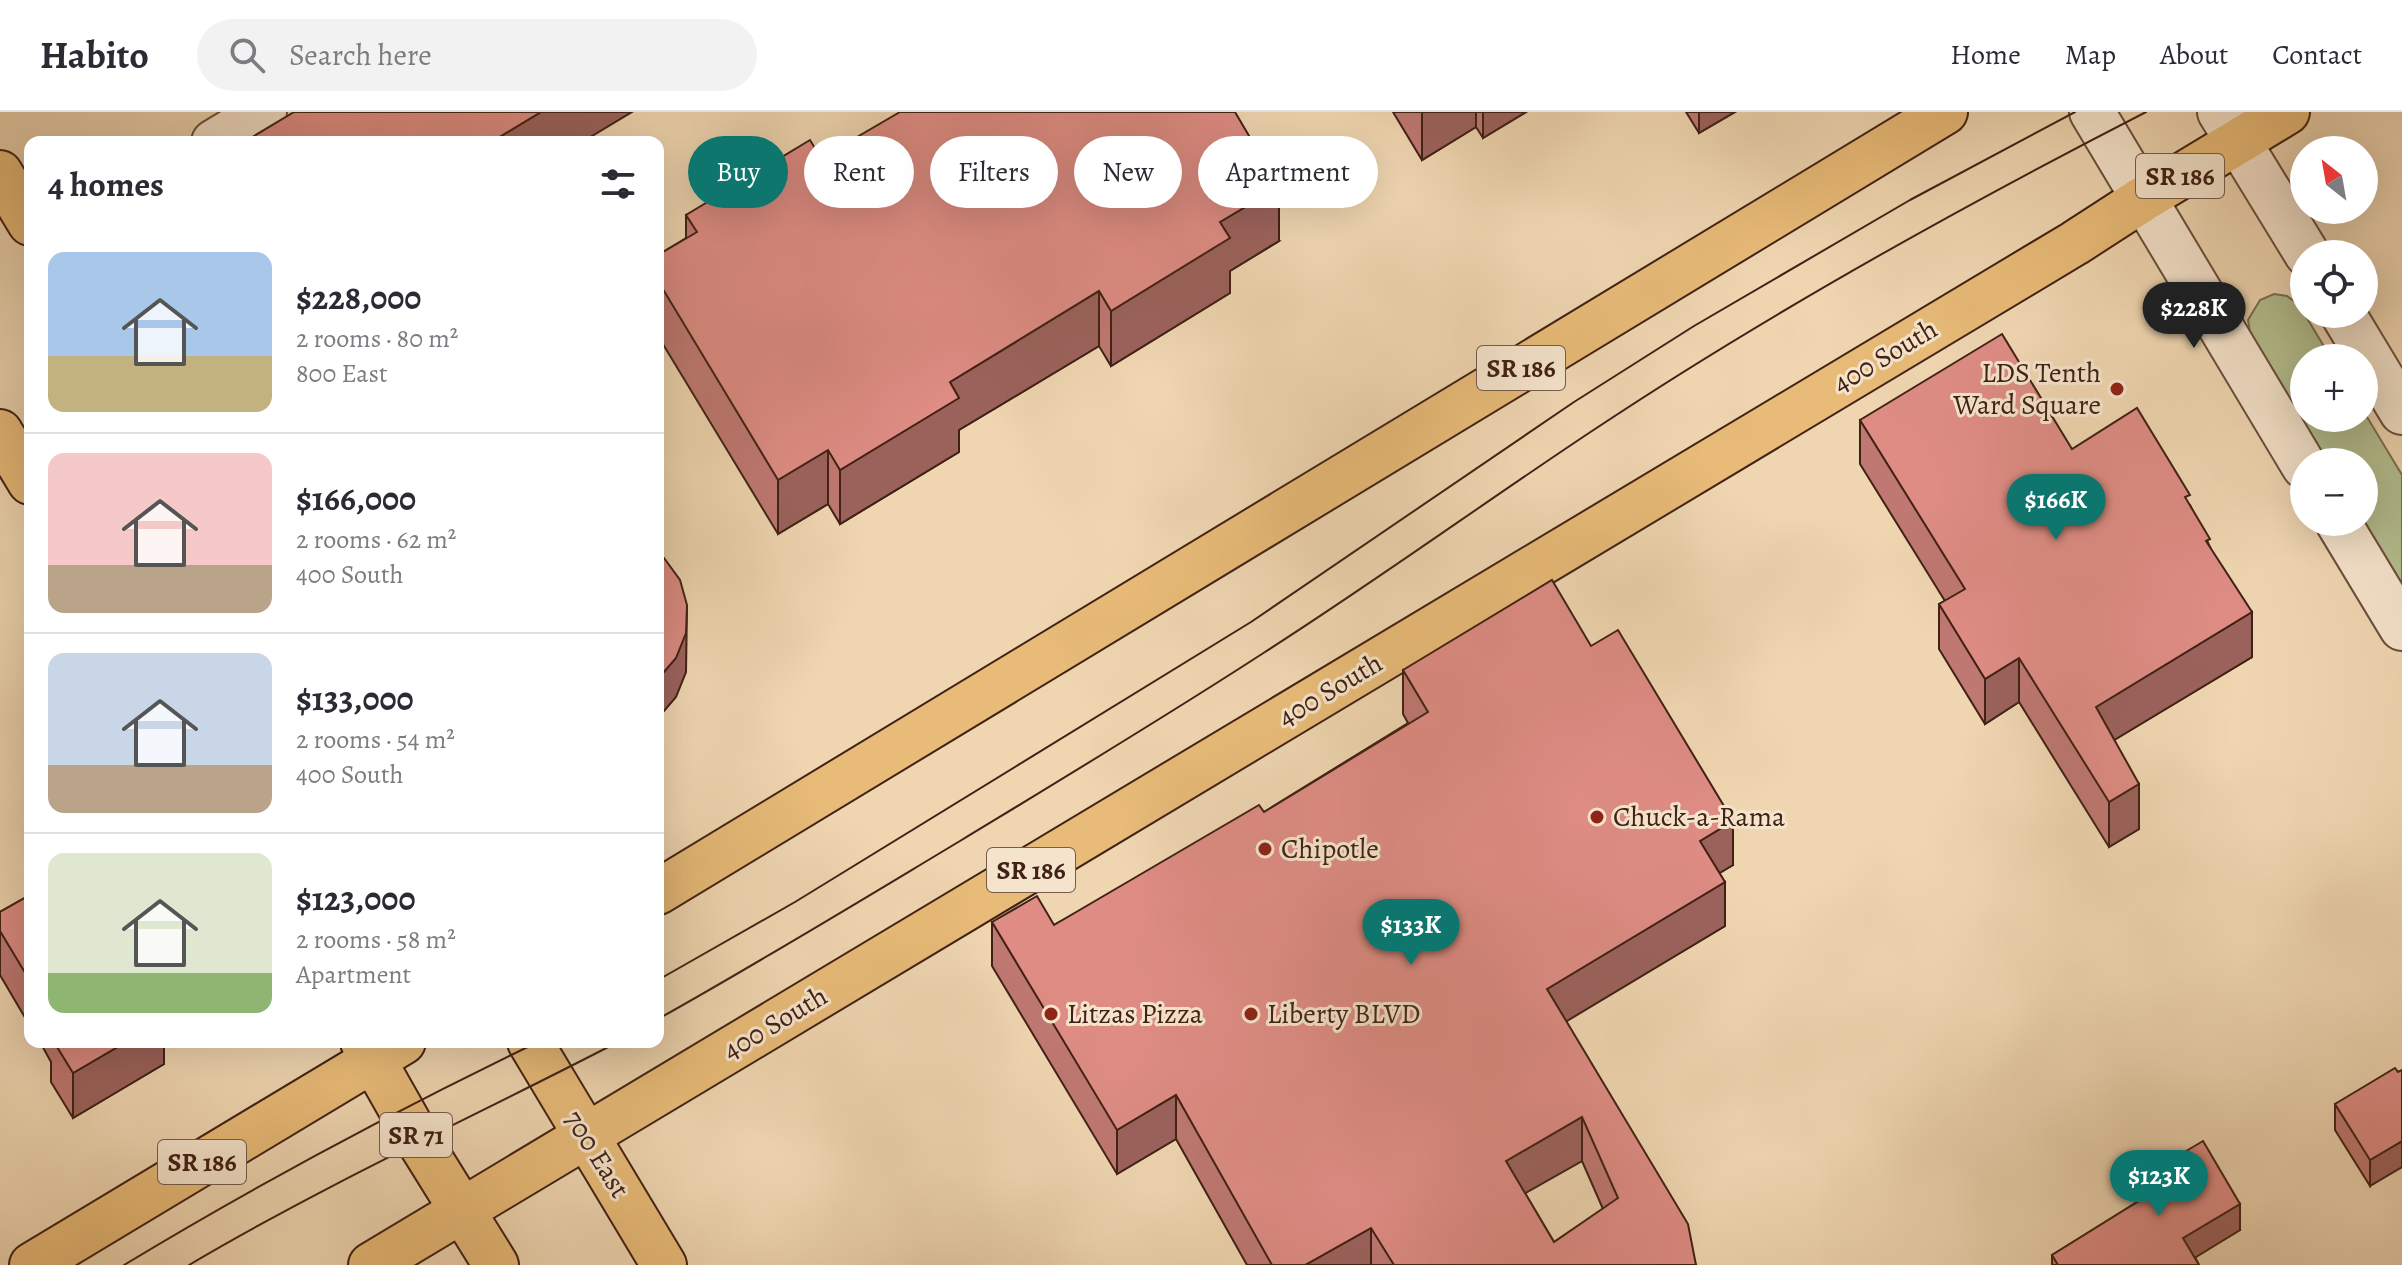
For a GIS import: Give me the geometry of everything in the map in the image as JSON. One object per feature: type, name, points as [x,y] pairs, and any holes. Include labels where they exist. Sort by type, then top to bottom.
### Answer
[{"type":"main road","name":"SR 186","points":[[664,888],[1945,112]]},
{"type":"main road","name":"400 South","points":[[371,1265],[2075,243],[2143,199],[2229,126],[2287,112]]},
{"type":"main road","points":[[0,173],[24,213]]},
{"type":"main road","points":[[0,432],[24,472]]},
{"type":"main road","name":"SR 186","points":[[32,1265],[379,1048]]},
{"type":"main road","name":"SR 71","points":[[379,1048],[419,1141],[496,1265]]},
{"type":"main road","name":"700 East","points":[[534,1048],[664,1265]]},
{"type":"street","points":[[224,136],[264,112]]},
{"type":"street","points":[[2092,112],[2293,448]]},
{"type":"street","points":[[2229,126],[2298,240]]},
{"type":"street","points":[[2351,328],[2402,412]]},
{"type":"street","points":[[2346,536],[2402,628]]},
{"type":"green space","points":[[2274,294],[2287,296],[2290,298],[2290,328],[2313,328],[2323,344],[2290,344],[2290,403],[2251,339],[2248,320],[2260,300]]},
{"type":"green space","points":[[2308,432],[2376,432],[2402,475],[2402,588],[2370,536],[2378,536],[2378,448],[2317,448]]},
{"type":"building","points":[[294,112],[541,112],[501,136],[254,136]]},
{"type":"building","points":[[900,112],[1235,112],[1249,136],[1198,136],[1198,208],[1244,208],[1220,222],[1230,238],[1111,311],[1099,291],[950,382],[959,398],[840,470],[828,450],[778,480],[664,291],[664,251],[697,232],[686,215],[698,208],[788,208],[788,153],[804,144],[804,208],[914,208],[914,136],[859,136]]},
{"type":"building","points":[[2002,334],[2072,449],[2137,408],[2190,495],[2185,497],[2210,539],[2206,541],[2252,612],[2096,707],[2139,784],[2109,802],[2019,658],[1985,679],[1939,604],[1965,589],[1860,420]]},
{"type":"building","points":[[664,558],[680,580],[687,605],[686,633],[676,658],[664,672]]},
{"type":"building","points":[[1552,580],[1591,646],[1618,630],[1733,821],[1700,841],[1725,882],[1547,989],[1688,1224],[1696,1265],[1394,1265],[1371,1228],[1305,1265],[1272,1265],[1176,1095],[1117,1130],[992,922],[1037,896],[1054,925],[1259,805],[1264,812],[1428,712],[1403,670]],"holes":[[[1582,1117],[1618,1198],[1554,1242],[1506,1161]]]},
{"type":"building","points":[[24,898],[24,971],[0,931],[0,912]]},
{"type":"building","points":[[58,1048],[116,1048],[73,1073]]},
{"type":"building","points":[[2395,1068],[2398,1072],[2402,1070],[2402,1141],[2370,1160],[2335,1104]]},
{"type":"building","points":[[2203,1141],[2240,1204],[2183,1238],[2199,1265],[2058,1265],[2052,1255],[2171,1181],[2161,1166]]},
{"type":"tram line","points":[[664,977],[795,902],[1251,622],[1574,402],[1694,326],[1910,200],[2075,112]]},
{"type":"tram line","points":[[664,1016],[847,909],[1190,700],[1347,598],[1592,431],[1727,345],[1934,224],[2146,112]]},
{"type":"tram line","points":[[124,1265],[328,1149],[526,1048]]},
{"type":"tram line","points":[[189,1265],[348,1178],[606,1048]]},
{"type":"place","name":"LDS Tenth Ward Square","points":[[2117,389]]},
{"type":"place","name":"Chuck-a-Rama","points":[[1597,817]]},
{"type":"place","name":"Chipotle","points":[[1265,849]]},
{"type":"place","name":"Litzas Pizza","points":[[1051,1014]]},
{"type":"place","name":"Liberty BLVD","points":[[1251,1014]]}]
